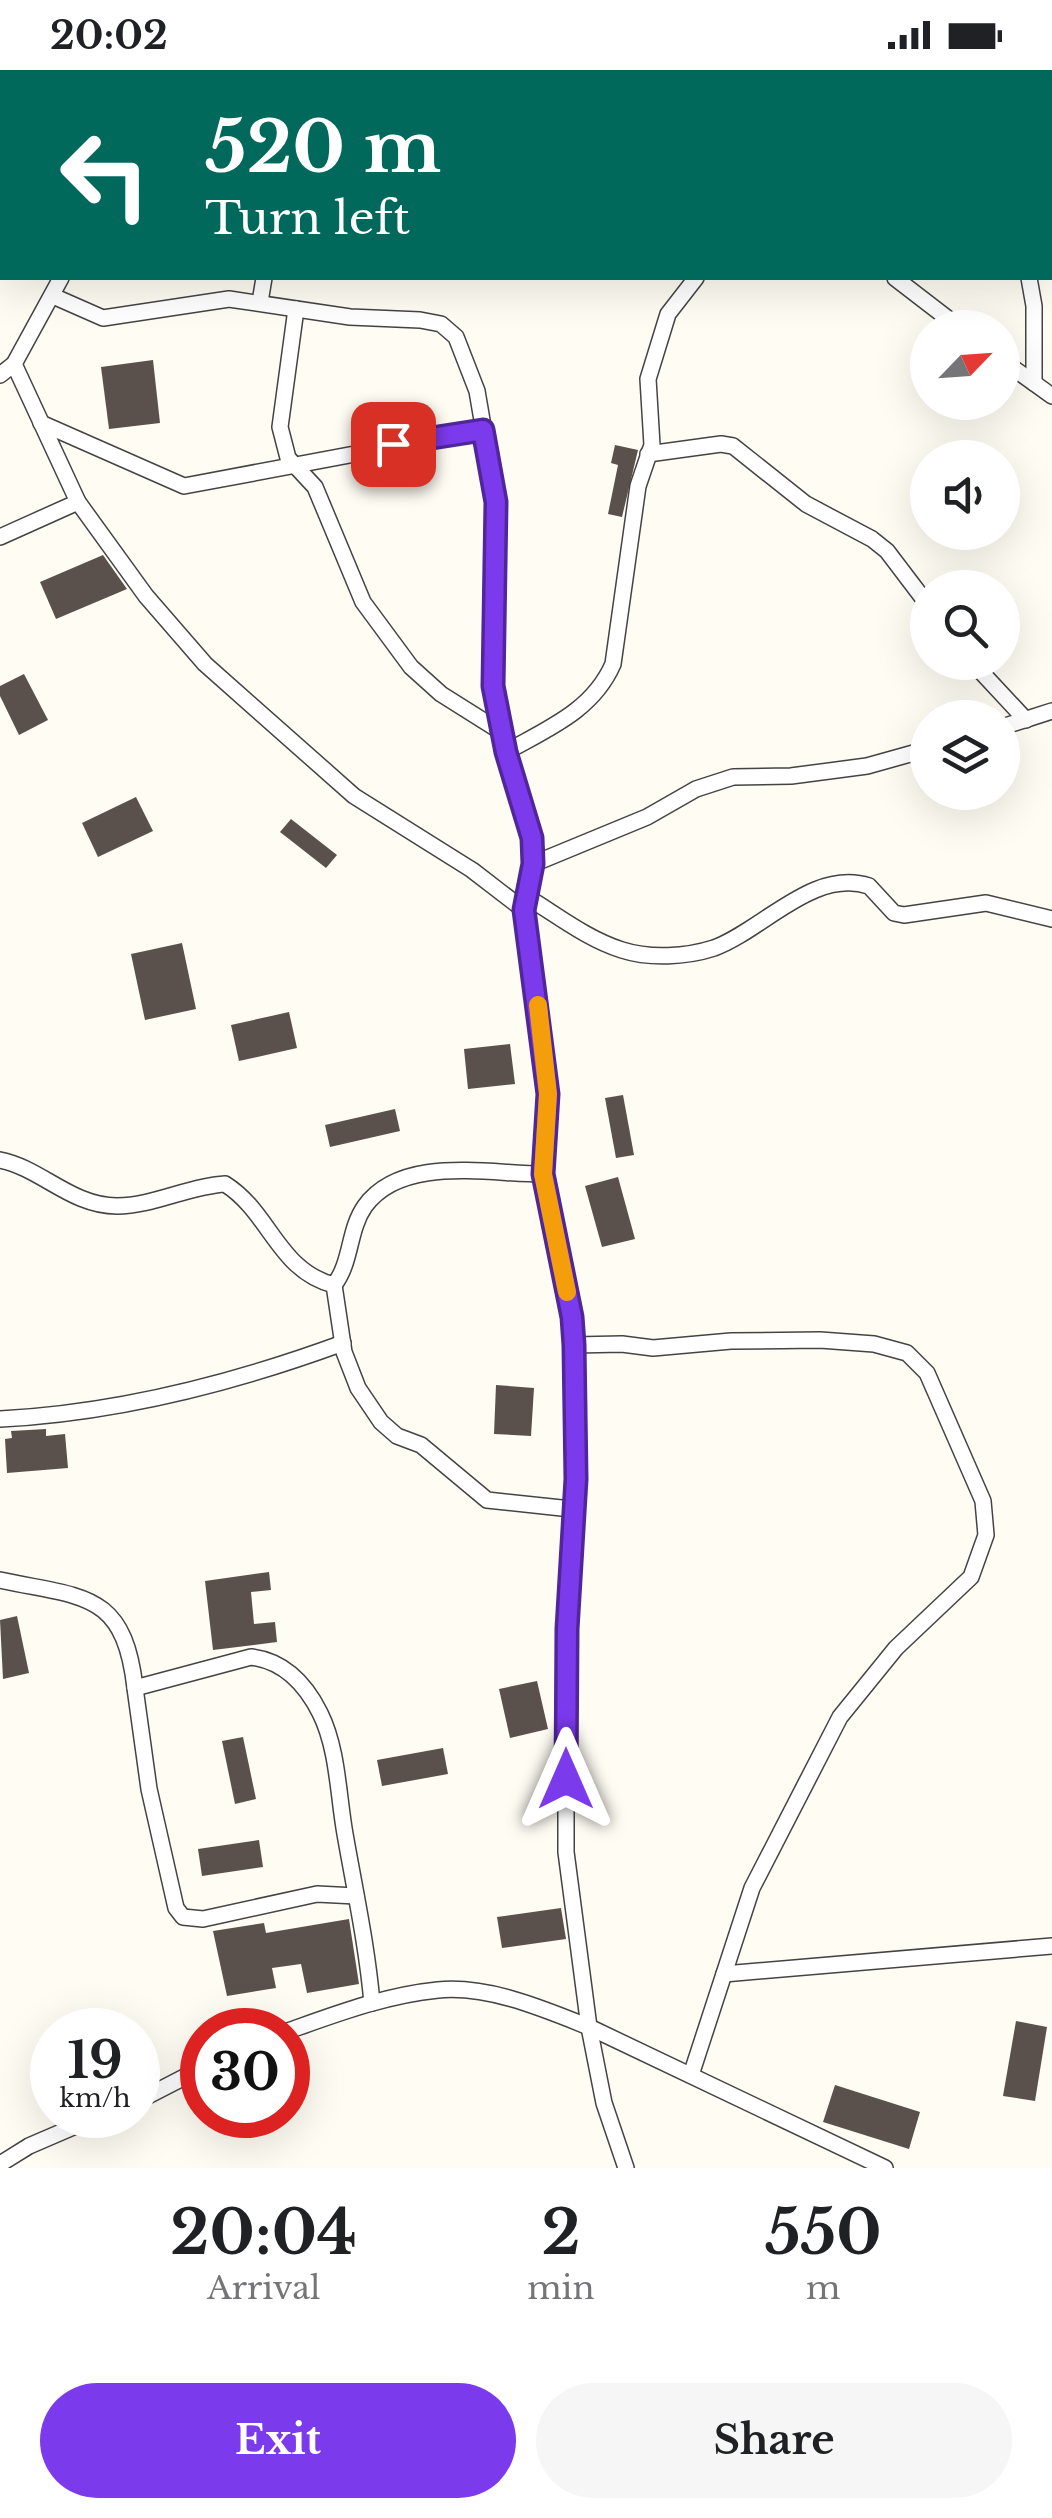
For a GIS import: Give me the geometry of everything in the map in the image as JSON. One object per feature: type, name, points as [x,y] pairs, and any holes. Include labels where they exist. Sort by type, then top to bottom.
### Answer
[{"type":"street","points":[[0,375],[14,364],[60,280]]},
{"type":"street","points":[[260,302],[264,280]]},
{"type":"street","points":[[506,752],[580,710],[602,689],[613,664],[638,486],[652,431],[648,378],[668,314],[694,280]]},
{"type":"street","points":[[898,280],[937,310]]},
{"type":"street","points":[[1029,280],[1034,306],[1034,383]]},
{"type":"street","points":[[53,296],[103,318],[230,299],[441,324],[456,337],[478,391],[496,502],[493,686],[506,752],[532,838],[533,864],[525,903],[548,1094],[543,1174],[572,1317],[574,1345],[576,1459],[566,1669],[566,1852],[589,2027],[604,2102],[626,2168]]},
{"type":"street","points":[[296,309],[280,426],[282,444],[292,463],[315,487],[363,602],[411,667],[442,694],[503,733]]},
{"type":"street","points":[[14,364],[78,502],[146,596],[205,664],[354,796],[525,903],[623,950],[663,957],[714,948],[812,892],[835,885],[869,886],[894,913],[904,916],[986,903],[1052,919]]},
{"type":"street","points":[[1020,373],[1052,396]]},
{"type":"street","points":[[41,423],[184,486],[483,430]]},
{"type":"street","points":[[648,454],[721,444],[733,446],[806,504],[872,538],[910,582]]},
{"type":"street","points":[[0,537],[78,502]]},
{"type":"street","points":[[986,680],[1026,720]]},
{"type":"street","points":[[1020,722],[1052,711]]},
{"type":"street","points":[[533,864],[733,777],[791,776],[868,766],[910,754]]},
{"type":"street","points":[[0,1160],[18,1164],[80,1199],[118,1206],[226,1184],[245,1196],[289,1261],[334,1286]]},
{"type":"street","points":[[543,1174],[427,1174],[388,1182],[365,1206],[355,1226],[344,1272],[334,1286],[343,1343],[358,1388],[381,1422],[397,1436],[422,1446],[487,1500],[572,1510]]},
{"type":"street","points":[[574,1345],[653,1348],[731,1341],[820,1340],[874,1344],[906,1352],[927,1373],[983,1501],[986,1535],[970,1577],[896,1648],[840,1717],[752,1888],[691,2075]]},
{"type":"street","points":[[0,1419],[92,1411],[289,1363],[343,1343]]},
{"type":"street","points":[[0,1580],[51,1588],[108,1611],[123,1630],[132,1657],[153,1806],[176,1908],[183,1917],[203,1919],[317,1894],[356,1896]]},
{"type":"street","points":[[136,1688],[251,1657],[270,1659],[286,1668],[303,1686],[320,1714],[332,1751],[367,1947],[372,2003]]},
{"type":"street","points":[[724,1974],[1052,1946]]},
{"type":"street","points":[[310,2024],[372,2003],[441,1990],[486,1994],[550,2011],[589,2027],[885,2168]]},
{"type":"street","points":[[0,2164],[47,2138]]},
{"type":"building","points":[[153,360],[160,423],[109,429],[101,367]]},
{"type":"building","points":[[615,445],[638,450],[622,517],[608,514],[618,465],[611,463]]},
{"type":"building","points":[[103,555],[127,589],[56,619],[40,582]]},
{"type":"building","points":[[24,674],[48,720],[19,735],[0,696],[0,686]]},
{"type":"building","points":[[136,797],[153,831],[98,857],[82,823]]},
{"type":"building","points":[[291,819],[337,855],[326,868],[280,832]]},
{"type":"building","points":[[182,943],[196,1009],[145,1020],[131,954]]},
{"type":"building","points":[[289,1012],[297,1048],[239,1061],[231,1025]]},
{"type":"building","points":[[510,1044],[515,1084],[468,1089],[464,1049]]},
{"type":"building","points":[[623,1095],[634,1155],[616,1158],[605,1098]]},
{"type":"building","points":[[395,1109],[400,1131],[330,1147],[325,1125]]},
{"type":"building","points":[[618,1177],[635,1239],[602,1247],[585,1186]]},
{"type":"building","points":[[496,1385],[534,1388],[531,1436],[494,1434]]},
{"type":"building","points":[[46,1429],[46,1436],[65,1434],[68,1468],[7,1473],[5,1439],[12,1438],[11,1431]]},
{"type":"building","points":[[269,1572],[271,1590],[251,1592],[254,1624],[275,1622],[277,1642],[213,1650],[205,1581]]},
{"type":"building","points":[[17,1616],[29,1673],[3,1679],[0,1620]]},
{"type":"building","points":[[537,1681],[548,1729],[510,1738],[499,1689]]},
{"type":"building","points":[[243,1737],[256,1799],[235,1804],[222,1741]]},
{"type":"building","points":[[443,1748],[448,1774],[382,1786],[377,1760]]},
{"type":"building","points":[[259,1840],[263,1867],[202,1876],[198,1849]]},
{"type":"building","points":[[561,1908],[566,1939],[502,1948],[497,1917]]},
{"type":"building","points":[[349,1919],[359,1984],[307,1993],[301,1964],[272,1968],[276,1988],[227,1996],[213,1931],[264,1923],[266,1933]]},
{"type":"building","points":[[1016,2021],[1047,2027],[1035,2101],[1003,2096]]},
{"type":"building","points":[[835,2085],[920,2112],[909,2149],[823,2122]]},
{"type":"slow traffic","points":[[538,1005],[548,1094],[543,1174],[567,1292]]},
{"type":"route","points":[[393,444],[483,430],[492,465],[496,502],[493,686],[506,752],[532,838],[533,864],[524,910],[548,1094],[543,1174],[572,1317],[574,1345],[576,1479],[567,1629],[566,1779]]}]
